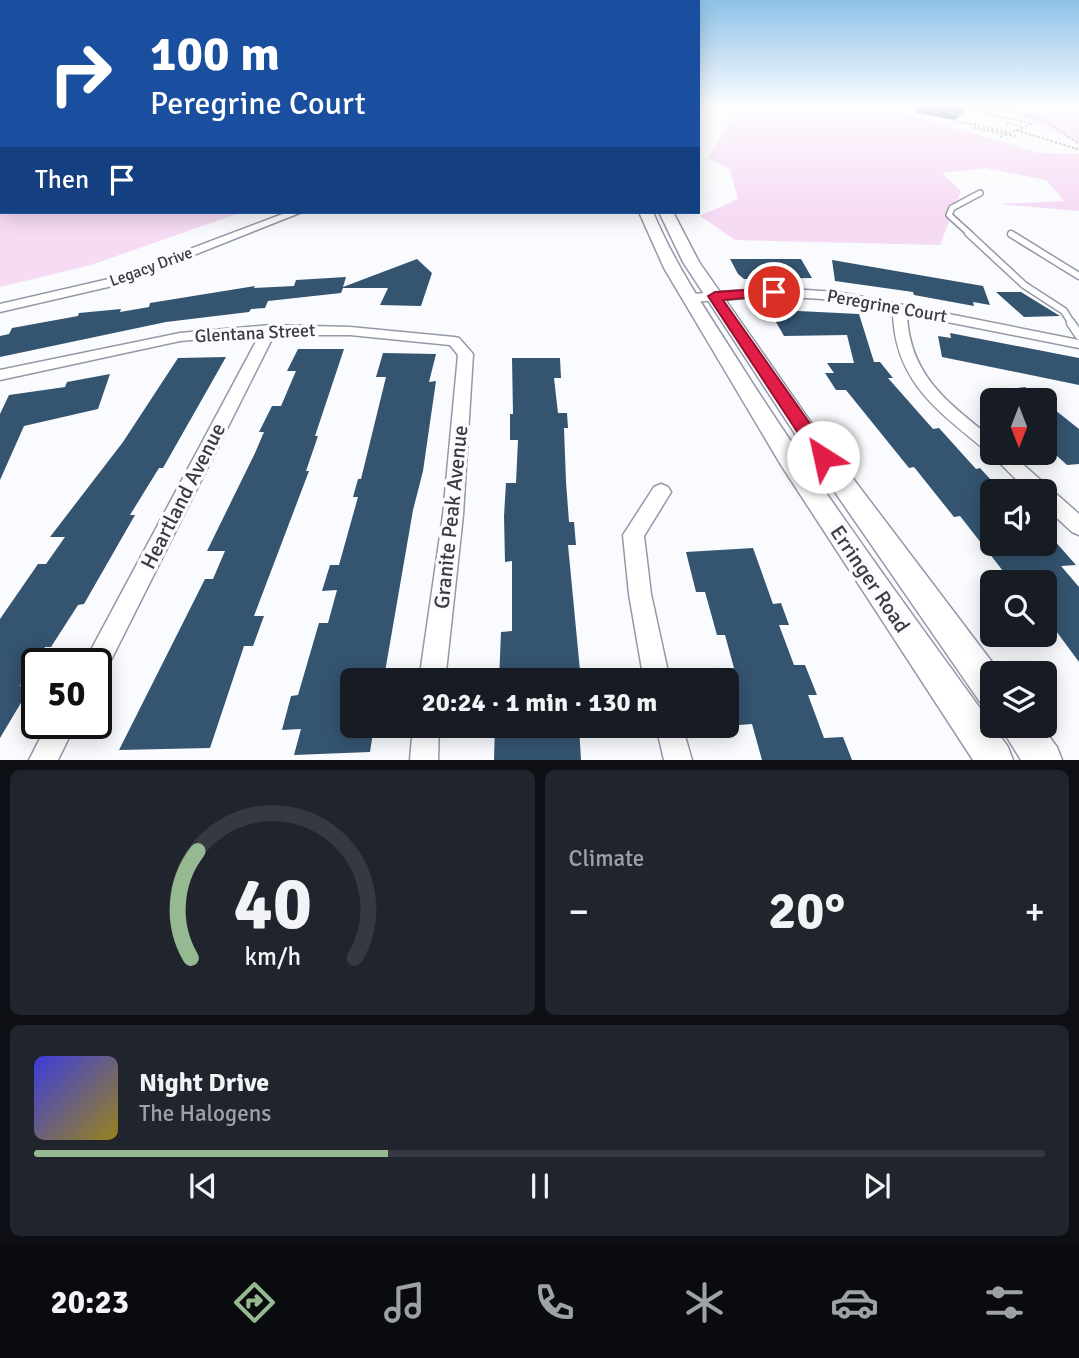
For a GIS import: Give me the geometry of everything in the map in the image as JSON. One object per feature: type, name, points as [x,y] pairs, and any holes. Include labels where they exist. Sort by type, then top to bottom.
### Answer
[{"type":"main road","name":"Erringer Road","points":[[647,214],[655,237],[808,437],[980,674]]},
{"type":"main road","name":"Erringer Road","points":[[667,214],[703,297],[754,402],[866,576],[995,760]]},
{"type":"main road","points":[[1027,738],[1044,760]]},
{"type":"street","name":"Legacy Drive","points":[[0,308],[117,281],[292,214]]},
{"type":"street","name":"Peregrine Court","points":[[703,297],[806,293],[900,307],[1079,344]]},
{"type":"street","points":[[900,307],[900,344],[910,366],[928,391],[980,437]]},
{"type":"street","name":"Glentana Street","points":[[0,376],[180,337],[270,329],[324,329],[443,337],[454,341],[466,354]]},
{"type":"street","name":"Heartland Avenue","points":[[104,648],[270,329]]},
{"type":"street","name":"Granite Peak Avenue","points":[[434,668],[454,502],[466,354]]},
{"type":"street","points":[[1013,466],[1027,479]]},
{"type":"street","points":[[654,668],[640,594],[633,535],[661,492]]},
{"type":"street","points":[[1057,506],[1079,526]]},
{"type":"street","points":[[424,760],[425,738]]},
{"type":"street","points":[[672,738],[678,760]]},
{"type":"street","points":[[43,760],[54,739]]},
{"type":"lane","points":[[981,193],[952,208],[949,215],[1024,285],[1064,311],[1079,335]]},
{"type":"lane","points":[[1011,234],[1079,276]]},
{"type":"path","points":[[1053,141],[1077,149],[1073,149]]},
{"type":"shaded area","points":[[718,141],[1001,141],[1040,153],[1079,154],[1079,211],[997,204],[1064,201],[1046,180],[985,168],[942,173],[961,191],[940,245],[735,240],[700,216],[738,199],[730,169],[708,158]]},
{"type":"shaded area","points":[[0,214],[236,214],[91,265],[0,287]]},
{"type":"building","points":[[417,259],[432,273],[421,306],[380,305],[388,288],[343,288],[341,293],[268,301],[265,308],[251,309],[249,312],[166,322],[0,357],[0,336],[9,334],[12,328],[78,316],[79,313],[121,309],[120,312],[149,307],[150,303],[255,286],[254,288],[294,286],[296,280],[346,277],[343,287]]},
{"type":"building","points":[[730,259],[801,259],[812,278],[744,279]]},
{"type":"building","points":[[832,260],[983,286],[990,305],[973,302],[974,306],[914,295],[913,292],[835,281]]},
{"type":"building","points":[[996,292],[1021,292],[1060,316],[1024,317]]},
{"type":"building","points":[[778,310],[859,314],[874,362],[880,362],[893,378],[888,378],[933,429],[939,428],[976,469],[980,468],[990,479],[980,479],[980,542],[960,516],[954,517],[914,467],[909,468],[846,390],[836,390],[825,373],[834,373],[827,363],[854,363],[847,335],[784,336],[772,315],[781,315]]},
{"type":"building","points":[[950,333],[1079,358],[1079,385],[942,357],[938,336],[951,338]]},
{"type":"building","points":[[298,349],[344,349],[315,436],[318,436],[306,471],[309,471],[254,616],[264,616],[253,646],[244,646],[210,748],[119,750],[205,579],[213,579],[225,551],[207,551],[255,453],[264,432],[259,432],[272,406],[281,406],[296,371],[287,371]]},
{"type":"building","points":[[383,353],[436,354],[429,382],[436,381],[423,471],[413,510],[386,668],[340,668],[340,738],[372,738],[370,752],[294,755],[301,729],[282,730],[291,696],[298,695],[319,623],[328,623],[337,590],[322,591],[330,565],[339,565],[358,497],[353,497],[358,479],[361,479],[386,377],[376,377]]},
{"type":"building","points":[[226,357],[163,468],[159,468],[130,515],[135,515],[84,604],[78,605],[51,647],[21,648],[21,703],[0,738],[0,619],[38,564],[46,564],[65,537],[50,537],[123,442],[178,358]]},
{"type":"building","points":[[512,358],[560,358],[561,378],[554,378],[558,413],[567,413],[568,428],[564,428],[566,482],[569,522],[574,522],[576,545],[568,545],[580,668],[500,668],[501,632],[512,631],[512,561],[505,562],[504,516],[506,483],[516,483],[518,440],[510,440],[510,414],[513,414]]},
{"type":"building","points":[[110,374],[98,409],[24,426],[0,480],[0,414],[9,395],[65,387],[67,382]]},
{"type":"building","points":[[1057,412],[1079,429],[1079,464],[1067,465],[1057,456]]},
{"type":"building","points":[[1057,544],[1076,565],[1061,566],[1079,587],[1079,662],[1057,632],[1057,570],[1002,570],[991,556],[1057,556]]},
{"type":"building","points":[[753,548],[773,604],[781,603],[789,625],[779,625],[794,665],[805,665],[817,695],[808,695],[824,738],[843,737],[852,760],[762,760],[752,724],[739,725],[739,668],[734,668],[725,635],[717,635],[705,592],[696,592],[686,552]]},
{"type":"building","points":[[495,738],[580,738],[581,760],[494,760]]},
{"type":"route","points":[[774,292],[715,296],[823,457]]}]
